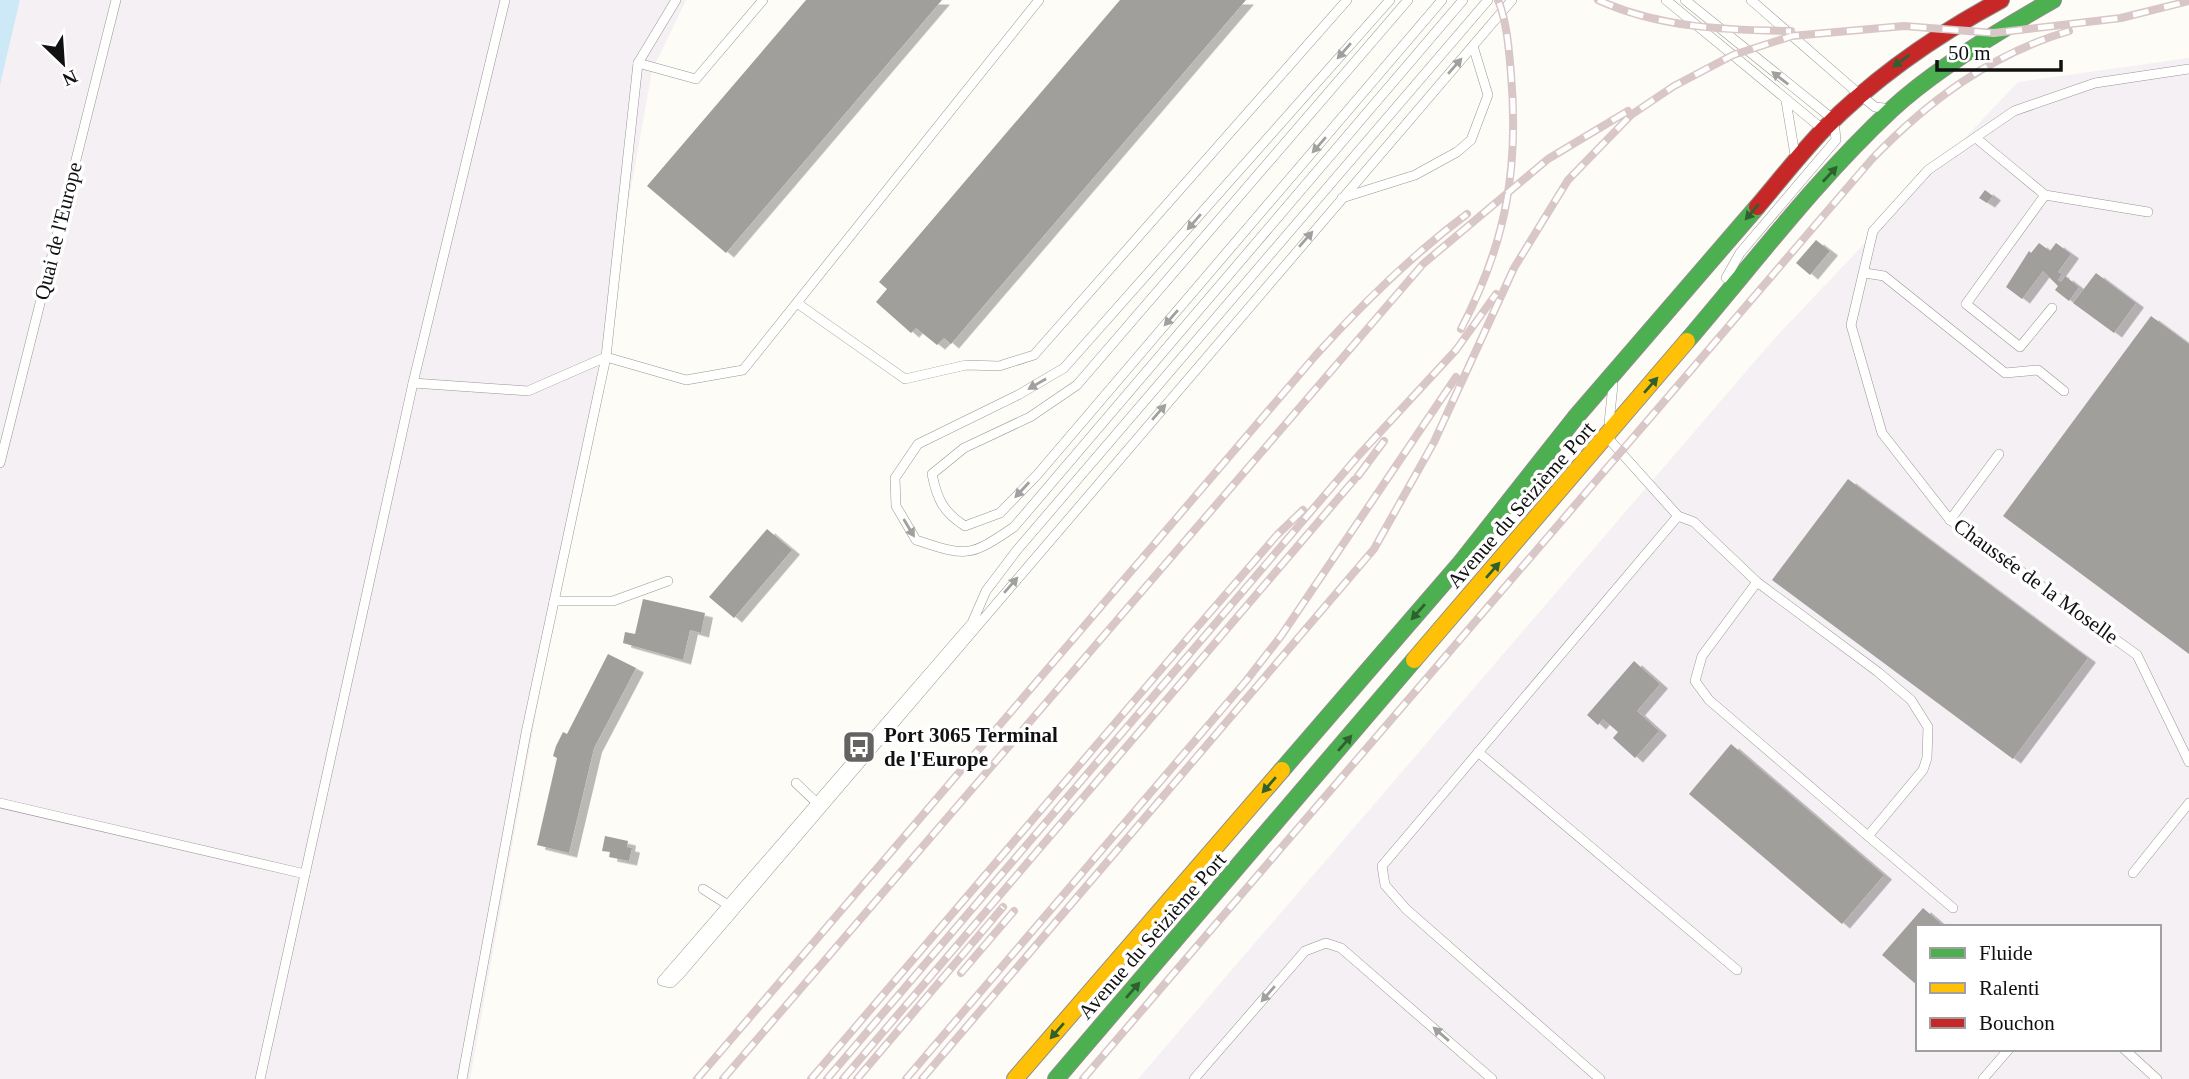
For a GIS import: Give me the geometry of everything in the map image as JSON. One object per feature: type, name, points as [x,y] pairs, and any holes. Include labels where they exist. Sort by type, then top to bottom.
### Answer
[{"type":"main road","name":"Avenue du Seizième Port","points":[[1015,1079],[1458,565],[1614,372],[1796,160],[1831,130],[1859,94],[1909,54],[2001,0]]},
{"type":"main road","name":"Avenue du Seizième Port","points":[[1056,1079],[1851,153],[1892,109],[1985,39],[2053,0]]},
{"type":"lane","name":"Quai de l'Europe","points":[[0,463],[116,0]]},
{"type":"lane","points":[[260,1079],[413,383],[505,0]]},
{"type":"lane","points":[[462,1079],[489,919],[606,357],[638,64],[676,0]]},
{"type":"lane","points":[[638,64],[696,79],[763,0]]},
{"type":"lane","points":[[413,383],[528,391],[606,357],[685,380],[743,370],[1039,0]]},
{"type":"lane","points":[[797,303],[905,379],[966,365],[999,366],[1034,355],[1347,0]]},
{"type":"lane","points":[[1390,0],[1064,368],[1018,395],[918,444],[895,478],[896,506],[916,540],[956,554],[980,550],[1014,527],[1463,0]]},
{"type":"lane","points":[[1408,0],[1077,385],[1030,418],[964,449],[932,474],[937,497],[947,514],[965,526],[1000,513],[1037,475],[1443,0]]},
{"type":"lane","points":[[1488,0],[1017,550],[986,591],[973,626],[816,802],[662,981],[671,983],[681,973],[973,626],[1512,0]]},
{"type":"lane","points":[[1666,0],[1786,102],[1831,130]]},
{"type":"lane","points":[[1685,0],[1831,130],[1851,153]]},
{"type":"lane","points":[[1751,0],[1875,107],[1892,109]]},
{"type":"lane","points":[[1342,198],[1415,174],[1447,158],[1471,140],[1488,96],[1473,46]]},
{"type":"lane","name":"Chaussée de la Moselle","points":[[2189,69],[2095,83],[2014,111],[1928,170],[1873,231],[1866,273],[1851,325],[1882,433],[1950,520],[2137,654],[2189,762]]},
{"type":"lane","points":[[1786,102],[1796,160]]},
{"type":"lane","points":[[1716,310],[1725,280],[1740,253],[1831,130]]},
{"type":"lane","points":[[1976,138],[2045,195],[2148,212]]},
{"type":"lane","points":[[2045,195],[1966,304],[2020,347],[2052,308]]},
{"type":"lane","points":[[1866,273],[1884,276],[2005,373],[2038,370],[2064,391]]},
{"type":"lane","points":[[1614,372],[1607,437],[1678,516],[1693,522],[1757,582],[1878,672],[1911,701],[1928,727],[1927,758],[1923,770],[1868,836]]},
{"type":"lane","points":[[1950,520],[1999,454]]},
{"type":"lane","points":[[1600,1079],[1406,909],[1385,885],[1382,866],[1678,516]]},
{"type":"lane","points":[[554,601],[613,601],[668,582]]},
{"type":"lane","points":[[1757,582],[1702,656],[1695,681],[1709,700],[1953,908]]},
{"type":"lane","points":[[1478,752],[1737,970]]},
{"type":"lane","points":[[796,783],[816,802]]},
{"type":"lane","points":[[0,803],[305,874]]},
{"type":"lane","points":[[2133,873],[2189,803]]},
{"type":"lane","points":[[703,889],[728,905]]},
{"type":"lane","points":[[1194,1079],[1305,951],[1326,943],[1340,948],[1492,1079]]},
{"type":"lane","points":[[1983,1079],[2007,1051]]},
{"type":"lane","points":[[2126,1051],[2157,1079]]},
{"type":"shaded area","points":[[20,0],[686,0],[652,71],[470,1079],[0,1079],[0,85]]},
{"type":"shaded area","points":[[2189,58],[2189,1079],[1138,1079],[1774,339],[2018,82]]},
{"type":"water","points":[[0,0],[20,0],[0,85]]},
{"type":"building","points":[[806,0],[942,0],[726,253],[647,186]]},
{"type":"building","points":[[1120,0],[1246,0],[951,344],[944,338],[937,345],[916,328],[911,333],[876,302],[887,289],[879,282]]},
{"type":"building","points":[[1985,190],[1993,196],[1987,203],[1979,198]]},
{"type":"building","points":[[1816,240],[1830,251],[1810,275],[1796,263]]},
{"type":"building","points":[[2039,243],[2050,251],[2056,243],[2071,254],[2058,272],[2062,274],[2058,280],[2061,282],[2065,276],[2079,287],[2069,301],[2055,290],[2058,286],[2043,271],[2022,299],[2006,287],[2029,251],[2031,253]]},
{"type":"building","points":[[2096,273],[2136,303],[2114,333],[2073,303]]},
{"type":"building","points":[[2151,316],[2189,344],[2189,654],[2003,516]]},
{"type":"building","points":[[1848,479],[2088,658],[2013,759],[1772,580]]},
{"type":"building","points":[[767,529],[792,550],[734,618],[709,597]]},
{"type":"building","points":[[643,599],[705,613],[701,633],[690,630],[683,660],[623,643],[625,632],[635,634]]},
{"type":"building","points":[[608,654],[636,668],[594,748],[569,853],[537,845],[557,758],[553,756],[556,746],[563,732],[567,734]]},
{"type":"building","points":[[1634,661],[1660,684],[1637,711],[1659,731],[1635,758],[1613,738],[1618,732],[1603,719],[1598,725],[1587,715]]},
{"type":"building","points":[[1731,744],[1884,875],[1842,924],[1689,794]]},
{"type":"building","points":[[605,836],[628,841],[627,847],[632,848],[629,861],[609,857],[610,852],[602,851]]},
{"type":"building","points":[[1923,908],[1943,925],[1916,925],[1916,984],[1882,955]]},
{"type":"railway","points":[[1461,329],[1499,236],[1511,174],[1511,74],[1506,27],[1498,0]]},
{"type":"railway","points":[[1598,0],[1645,17],[1693,26],[1791,31]]},
{"type":"railway","points":[[922,1079],[1374,549],[1434,442],[1514,268],[1568,180],[1631,115],[1674,86],[1733,55],[1792,36],[1904,26],[1994,33],[2121,18],[2189,1]]},
{"type":"railway","points":[[1083,1079],[1872,159],[1915,118],[1962,82],[2013,53],[2069,31]]},
{"type":"railway","points":[[723,1079],[1423,264],[1548,159],[1628,111]]},
{"type":"railway","points":[[697,1079],[1316,355],[1388,281],[1426,246],[1467,214]]},
{"type":"railway","points":[[827,1079],[1359,455],[1456,350],[1496,294]]},
{"type":"railway","points":[[906,1079],[1246,681],[1281,636],[1456,377]]},
{"type":"railway","points":[[1358,476],[1384,441]]},
{"type":"railway","points":[[843,1079],[1354,480]]},
{"type":"railway","points":[[811,1079],[1193,632],[1277,535],[1303,510]]},
{"type":"railway","points":[[857,1079],[1003,907]]},
{"type":"railway","points":[[961,973],[1014,911]]},
{"type":"traffic: fast","points":[[1687,341],[1811,194],[1891,110],[1948,65],[2053,0]]},
{"type":"traffic: fast","points":[[1282,770],[1459,565],[1575,418],[1757,207]]},
{"type":"traffic: fast","points":[[1056,1079],[1414,660]]},
{"type":"traffic: slow","points":[[1414,660],[1687,341]]},
{"type":"traffic: slow","points":[[1015,1079],[1282,770]]},
{"type":"traffic: jam","points":[[1757,207],[1814,139],[1864,92],[1930,43],[2001,0]]},
{"type":"place","name":"Port 3065 Terminal de l'Europe","points":[[859,747]]}]
